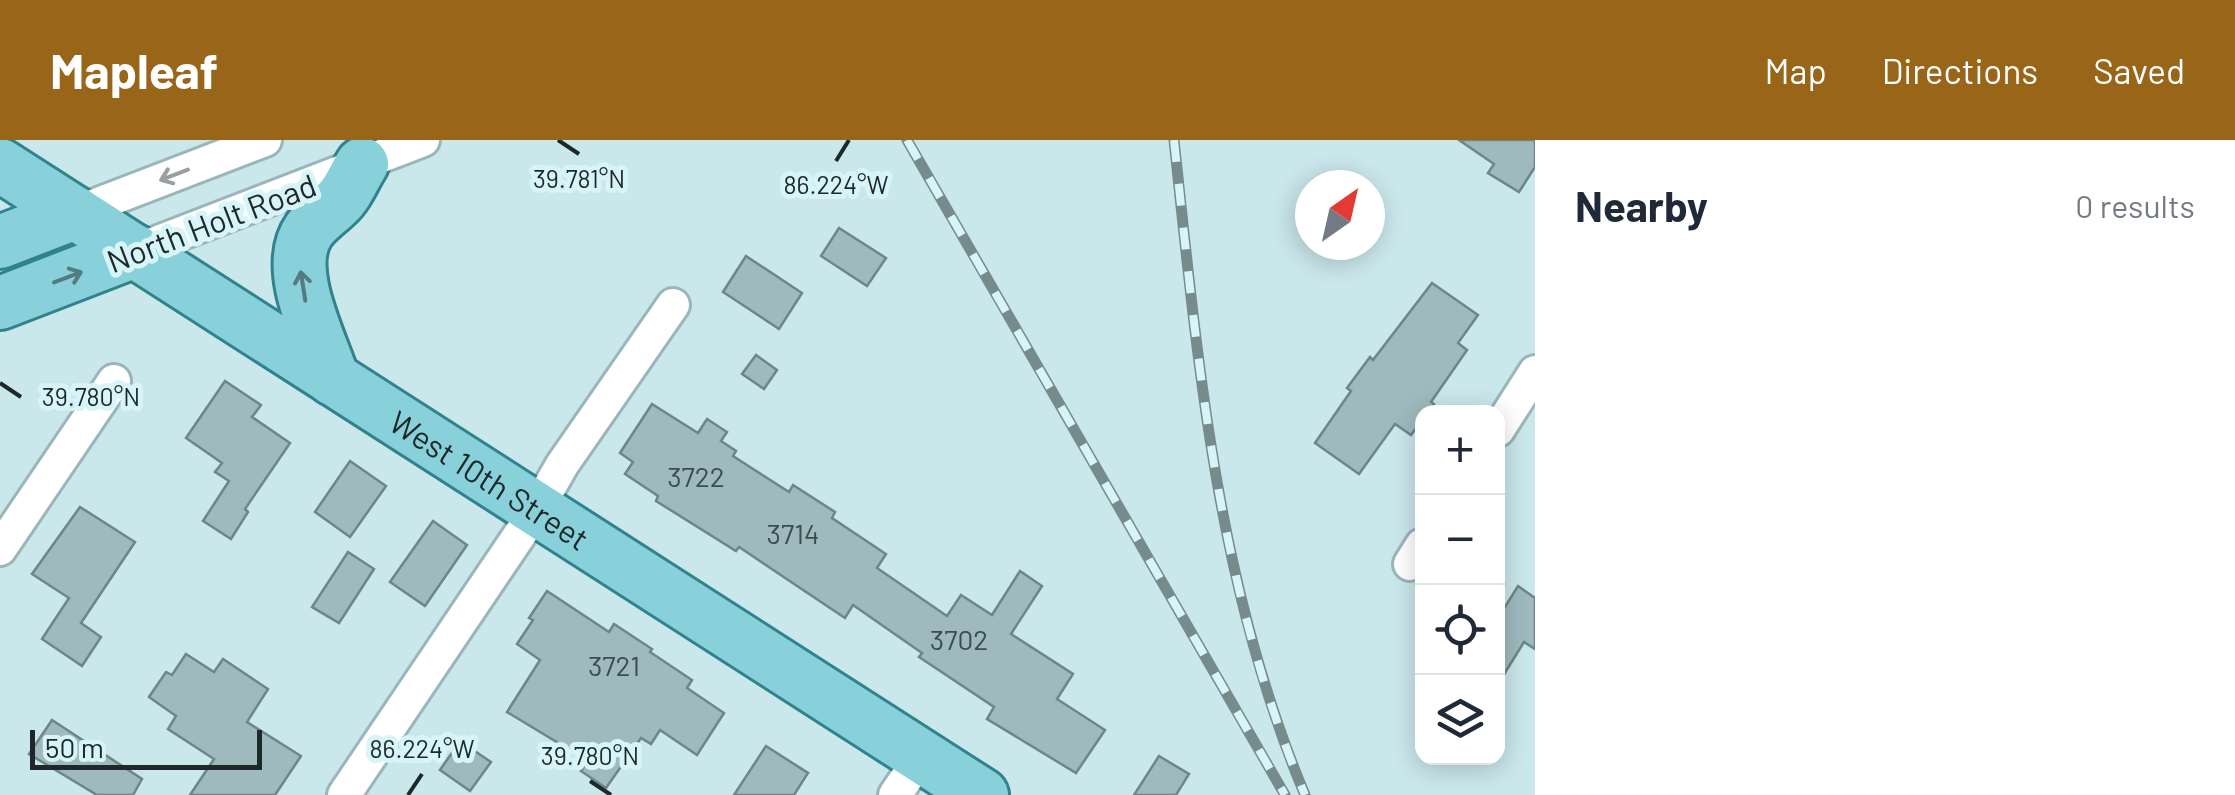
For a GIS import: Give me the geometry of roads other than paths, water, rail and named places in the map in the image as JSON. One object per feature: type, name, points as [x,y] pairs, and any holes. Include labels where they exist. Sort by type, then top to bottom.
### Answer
[{"type":"main road","points":[[334,378],[305,300],[302,247],[308,232],[340,200],[362,164]]},
{"type":"main road","name":"West 10th Street","points":[[0,165],[537,509],[908,776],[982,795]]},
{"type":"main road","name":"North Holt Road","points":[[0,242],[75,213]]},
{"type":"main road","name":"North Holt Road","points":[[0,304],[135,251]]},
{"type":"street","name":"North Holt Road","points":[[75,213],[265,140]]},
{"type":"street","name":"North Holt Road","points":[[135,251],[423,140]]},
{"type":"street","points":[[344,795],[537,509],[562,464],[673,305]]},
{"type":"street","points":[[1505,419],[1535,372]]},
{"type":"street","points":[[0,549],[114,381]]},
{"type":"railway","points":[[907,140],[1285,795]]},
{"type":"railway","points":[[1174,140],[1203,390],[1231,555],[1275,716],[1305,795]]}]
